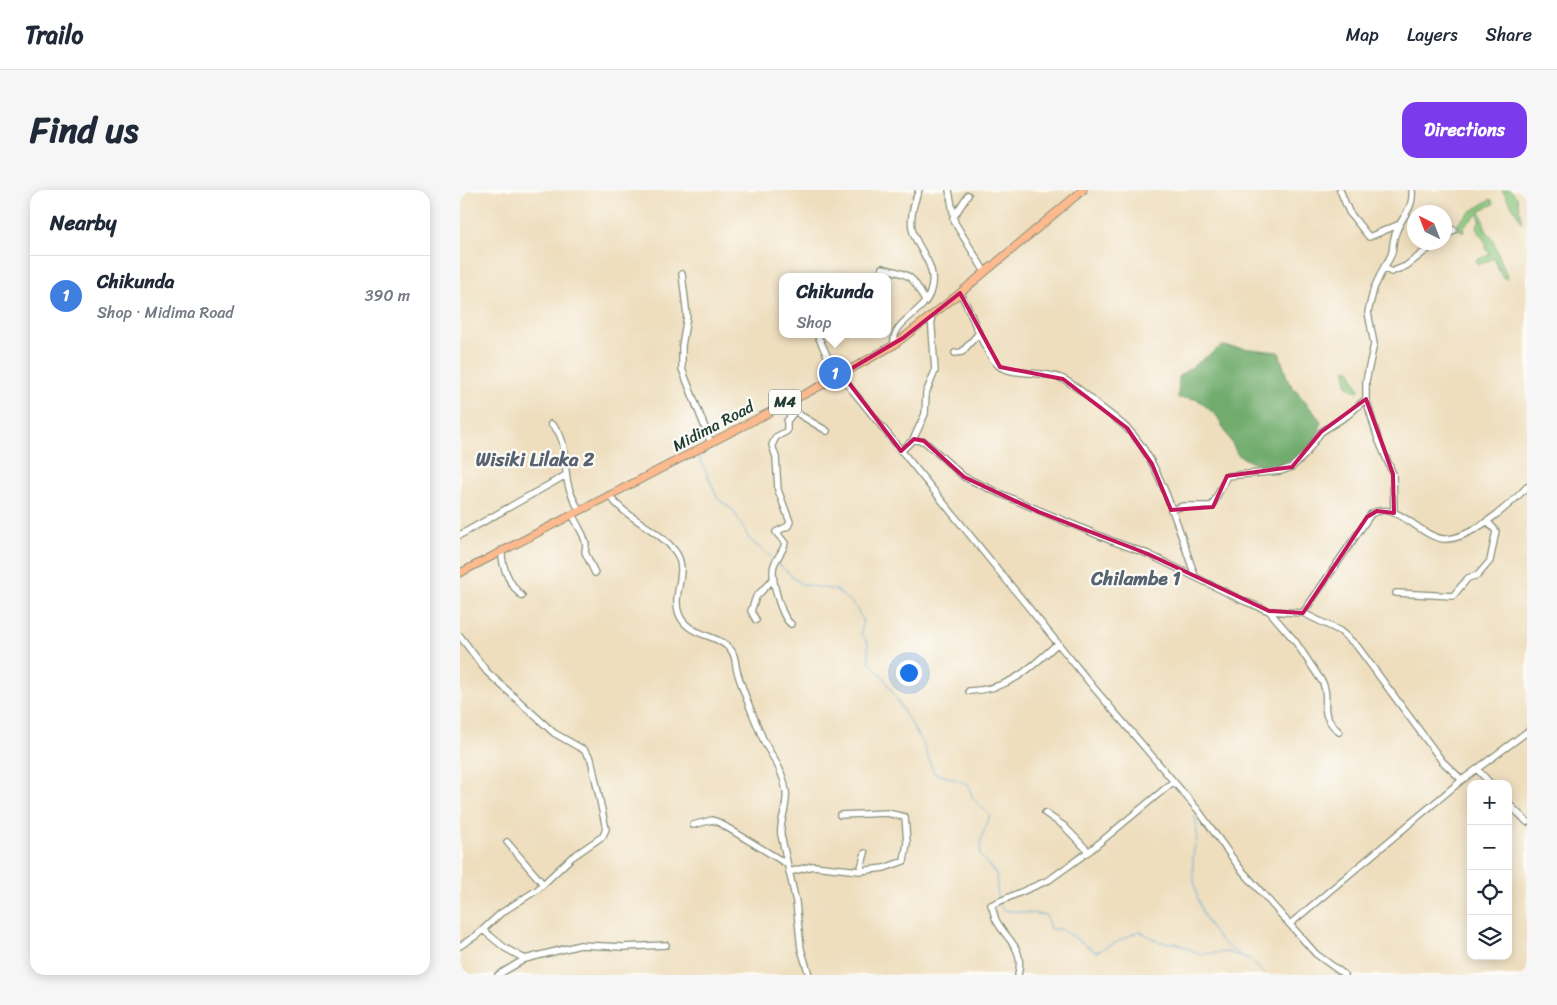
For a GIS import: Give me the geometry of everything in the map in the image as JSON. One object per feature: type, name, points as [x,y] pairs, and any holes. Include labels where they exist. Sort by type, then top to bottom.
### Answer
[{"type":"main road","name":"Midima Road","points":[[460,573],[711,443],[894,345],[960,293],[1083,190]]},
{"type":"street","points":[[894,345],[893,337],[896,330],[925,301],[931,286],[929,265],[912,230],[911,221],[919,190]]},
{"type":"street","points":[[949,190],[953,218],[985,272]]},
{"type":"street","points":[[1340,190],[1349,212],[1368,238],[1400,224]]},
{"type":"street","points":[[1394,512],[1393,474],[1378,439],[1366,399],[1366,381],[1374,344],[1368,312],[1374,288],[1384,267],[1394,253],[1396,231],[1412,203],[1412,190]]},
{"type":"street","points":[[953,218],[968,195]]},
{"type":"street","points":[[1384,267],[1391,272],[1406,266],[1427,250]]},
{"type":"street","points":[[882,268],[915,279],[925,301]]},
{"type":"street","points":[[682,274],[687,316],[682,346],[682,369],[711,443]]},
{"type":"street","points":[[960,293],[973,315],[979,333],[1000,367],[1014,372],[1043,373],[1063,379],[1078,388],[1127,428],[1147,454],[1171,510],[1195,576]]},
{"type":"street","points":[[902,451],[913,440],[925,414],[926,393],[936,365],[931,316]]},
{"type":"street","points":[[955,353],[962,352],[979,333]]},
{"type":"street","points":[[818,338],[828,358],[902,451],[1058,643],[1198,810],[1239,867],[1316,954],[1345,975]]},
{"type":"street","points":[[1171,510],[1183,506],[1212,506],[1227,476],[1292,467],[1305,455],[1321,432],[1348,415],[1366,399]]},
{"type":"street","points":[[786,402],[795,411],[826,431]]},
{"type":"street","points":[[791,624],[783,617],[777,587],[773,579],[774,566],[785,543],[776,532],[788,526],[790,522],[778,490],[776,458],[772,445],[776,437],[787,431],[786,421],[795,411]]},
{"type":"street","points":[[551,424],[558,432],[563,446],[566,475],[586,541],[585,552],[595,573]]},
{"type":"street","points":[[913,440],[924,441],[964,477],[1039,512],[1138,549],[1244,601],[1269,611],[1304,613],[1340,631],[1357,646],[1442,761],[1462,780]]},
{"type":"street","points":[[460,536],[566,475]]},
{"type":"street","points":[[1304,613],[1367,517],[1377,510],[1394,512],[1408,522],[1445,539],[1463,535],[1487,521],[1517,498],[1527,487]]},
{"type":"street","points":[[609,495],[620,509],[656,534],[676,553],[681,566],[677,606],[681,618],[692,629],[724,643],[733,653],[737,673],[760,734],[778,764],[786,789],[786,812],[780,827],[799,917],[800,943],[809,975]]},
{"type":"street","points":[[1396,593],[1453,596],[1468,578],[1478,575],[1490,560],[1496,531],[1487,521]]},
{"type":"street","points":[[502,550],[501,560],[507,574],[514,589],[522,596]]},
{"type":"street","points":[[756,620],[751,611],[756,598],[773,579]]},
{"type":"street","points":[[1269,611],[1294,641],[1323,683],[1326,689],[1324,701],[1326,717],[1339,732]]},
{"type":"street","points":[[460,636],[487,672],[554,733],[584,750],[591,759],[606,833],[571,858],[531,895],[496,917],[483,930],[460,946]]},
{"type":"street","points":[[969,692],[992,690],[1025,673],[1058,643]]},
{"type":"street","points":[[1290,924],[1462,780],[1527,732]]},
{"type":"street","points":[[1477,769],[1487,780]]},
{"type":"street","points":[[1018,975],[1020,965],[1016,944],[996,920],[991,905],[1049,880],[1173,782]]},
{"type":"street","points":[[1512,807],[1527,822]]},
{"type":"street","points":[[789,872],[813,866],[860,870],[884,868],[904,861],[907,844],[905,816],[887,812],[840,815]]},
{"type":"street","points":[[1045,813],[1064,826],[1088,851]]},
{"type":"street","points":[[693,825],[712,820],[718,822],[787,864]]},
{"type":"street","points":[[506,842],[543,884]]},
{"type":"street","points":[[860,870],[865,853]]},
{"type":"street","points":[[483,930],[505,948],[525,959]]},
{"type":"street","points":[[498,975],[525,959],[589,944],[623,947],[666,946]]},
{"type":"highlighted area","points":[[960,293],[1000,367],[1063,379],[1127,428],[1152,464],[1171,510],[1213,507],[1227,476],[1292,467],[1321,432],[1366,399],[1393,474],[1394,513],[1377,511],[1367,517],[1303,613],[1269,611],[1148,554],[1039,512],[964,477],[924,441],[914,439],[901,451],[842,374],[903,338]]},
{"type":"green space","points":[[1502,190],[1510,190],[1517,197],[1522,222]]},
{"type":"green space","points":[[1491,199],[1494,204],[1480,210],[1486,230],[1493,240],[1508,279],[1502,277],[1494,258],[1478,265],[1476,260],[1489,255],[1489,251],[1485,249],[1486,243],[1476,228],[1480,220],[1478,214],[1463,227],[1464,232],[1461,232],[1457,224],[1470,212]]},
{"type":"green space","points":[[1222,346],[1279,352],[1288,381],[1321,421],[1320,428],[1313,442],[1286,469],[1257,465],[1238,455],[1217,416],[1197,399],[1178,398],[1179,376]]},
{"type":"green space","points":[[1346,369],[1351,371],[1359,390],[1356,392],[1346,384]]},
{"type":"waterway","points":[[698,454],[718,499],[733,510],[750,540],[775,560]]},
{"type":"waterway","points":[[777,563],[801,584],[836,590],[854,605],[863,620],[861,634],[868,643],[869,661],[884,678],[923,744],[934,773],[968,784],[973,799],[990,815],[981,839],[980,855],[996,874],[998,899]]},
{"type":"waterway","points":[[1195,816],[1197,836],[1193,856],[1193,873],[1198,901],[1203,914],[1218,937],[1240,955]]},
{"type":"waterway","points":[[1000,905],[1003,910],[1046,915],[1050,929],[1062,929],[1096,952],[1139,931],[1159,942],[1176,943],[1200,954],[1227,952],[1250,959],[1265,975]]},
{"type":"place","name":"Chikunda","points":[[835,373]]},
{"type":"district","name":"Wisiki Lilaka 2","points":[[535,459]]},
{"type":"district","name":"Chilambe 1","points":[[1136,578]]}]
